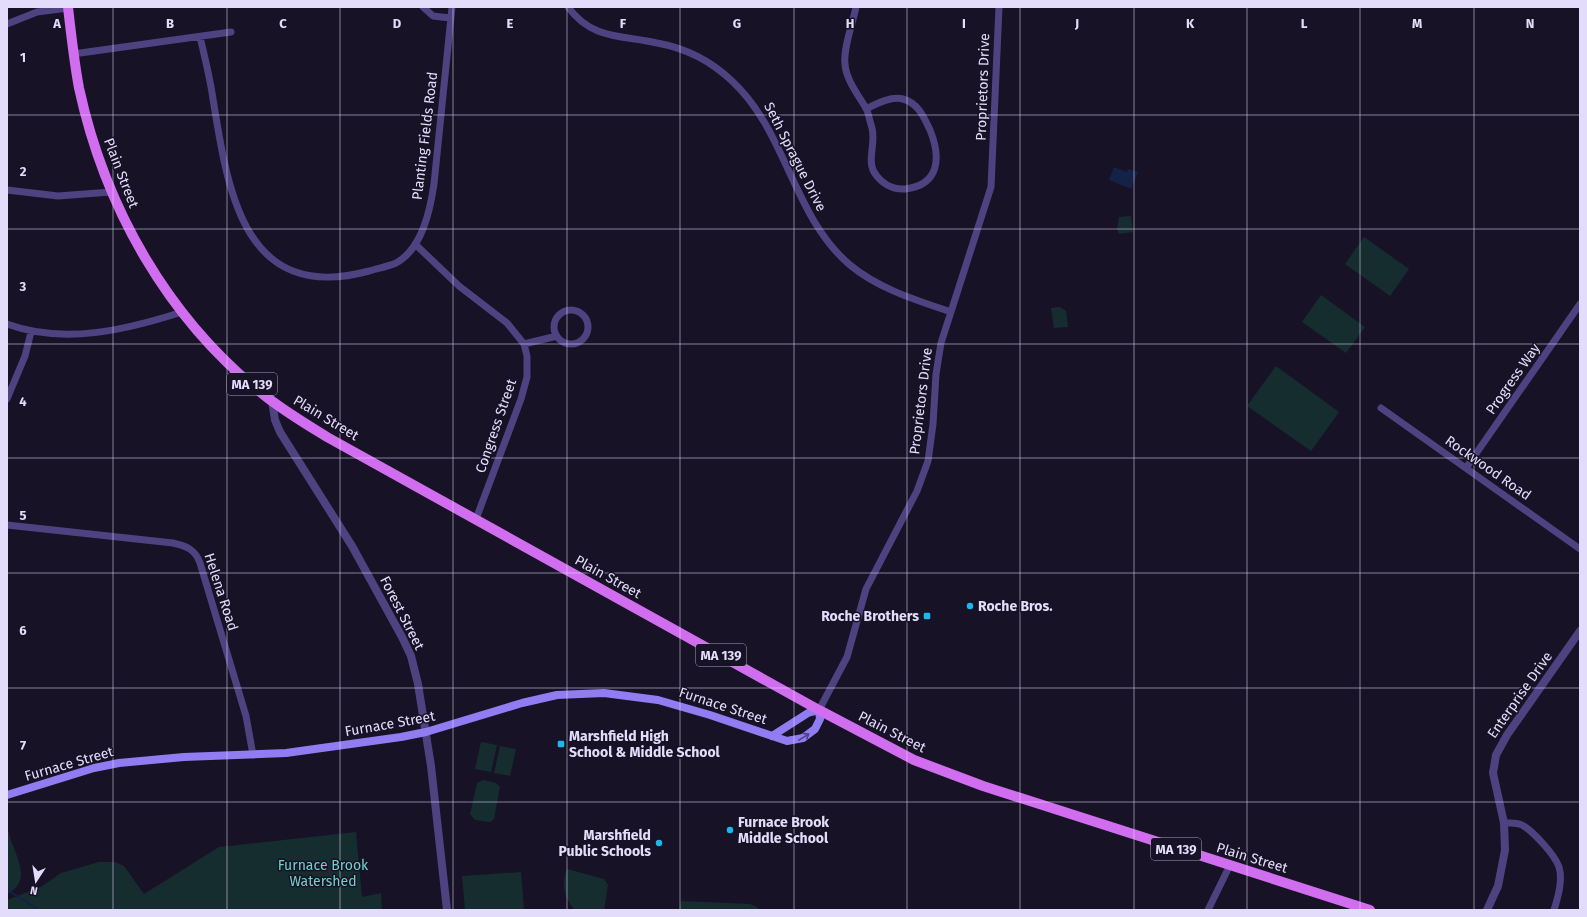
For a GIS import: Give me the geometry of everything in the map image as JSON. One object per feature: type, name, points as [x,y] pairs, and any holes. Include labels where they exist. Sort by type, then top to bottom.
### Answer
[{"type":"main road","name":"Plain Street","points":[[68,7],[73,54],[87,121],[111,192],[142,253],[182,312],[228,362],[272,401],[327,437],[819,710],[914,760],[941,772],[1370,910]]},
{"type":"main road","name":"Furnace Street","points":[[7,795],[106,764],[171,758],[253,755],[318,749],[426,732],[545,697],[591,693],[630,696],[672,704],[787,741],[803,738],[815,729],[818,723],[819,710],[808,713],[772,736]]},
{"type":"street","points":[[7,24],[37,12],[68,7]]},
{"type":"street","points":[[423,7],[433,16],[450,18]]},
{"type":"street","name":"Planting Fields Road","points":[[200,37],[228,177],[243,221],[252,238],[262,250],[278,263],[296,273],[339,277],[357,274],[397,263],[415,244],[426,220],[434,184],[452,7]]},
{"type":"street","name":"Seth Sprague Drive","points":[[568,7],[581,22],[593,30],[606,35],[647,41],[688,52],[718,69],[741,90],[759,110],[815,223],[837,253],[849,265],[881,286],[951,312]]},
{"type":"street","points":[[856,7],[845,64],[853,87],[866,109],[873,132],[871,163],[874,172],[887,185],[899,190],[916,188],[928,180],[935,168],[937,156],[936,145],[923,114],[914,105],[903,99],[887,100],[866,109]]},
{"type":"street","name":"Proprietors Drive","points":[[819,710],[847,657],[866,590],[914,497],[923,475],[931,446],[938,358],[951,312],[992,187],[999,7]]},
{"type":"street","points":[[73,54],[231,32]]},
{"type":"street","points":[[7,190],[58,196],[111,192]]},
{"type":"street","name":"Congress Street","points":[[415,244],[459,286],[507,323],[524,344],[528,366],[524,387],[476,519]]},
{"type":"street","name":"Progress Way","points":[[1466,468],[1580,304]]},
{"type":"street","points":[[576,311],[581,314],[587,322],[587,333],[581,342],[576,344],[565,343],[557,336],[555,330],[557,320],[565,312],[576,311]]},
{"type":"street","points":[[7,324],[31,332],[63,335],[90,333],[134,326],[182,312]]},
{"type":"street","points":[[7,399],[25,356],[31,332]]},
{"type":"street","points":[[524,344],[557,336]]},
{"type":"street","name":"Forest Street","points":[[272,401],[275,420],[280,432],[338,523],[402,637],[416,675],[426,732],[447,910]]},
{"type":"street","name":"Rockwood Road","points":[[1381,408],[1580,549]]},
{"type":"street","name":"Helena Road","points":[[7,525],[173,543],[187,547],[194,552],[200,562],[246,716],[253,755]]},
{"type":"street","name":"Enterprise Drive","points":[[1487,910],[1498,886],[1505,850],[1504,823],[1493,772],[1496,755],[1507,735],[1580,631]]},
{"type":"street","points":[[1504,823],[1523,826],[1543,845],[1556,861],[1559,867],[1560,881],[1554,910]]},
{"type":"street","points":[[1208,910],[1230,865]]},
{"type":"green space","points":[[1131,216],[1133,232],[1119,234],[1117,229],[1119,217]]},
{"type":"green space","points":[[1364,237],[1409,269],[1390,296],[1345,264]]},
{"type":"green space","points":[[1321,295],[1365,327],[1346,353],[1302,322]]},
{"type":"green space","points":[[1060,307],[1066,311],[1068,327],[1054,328],[1051,308]]},
{"type":"green space","points":[[1276,366],[1339,412],[1311,451],[1247,406]]},
{"type":"green space","points":[[481,742],[497,745],[491,772],[475,769]]},
{"type":"green space","points":[[500,746],[516,749],[510,776],[494,773]]},
{"type":"green space","points":[[483,780],[496,783],[500,787],[494,819],[490,822],[475,820],[470,814],[477,783]]},
{"type":"green space","points":[[7,828],[21,871],[21,878],[19,884],[7,894]]},
{"type":"green space","name":"Furnace Brook Watershed","points":[[356,832],[362,897],[381,893],[382,910],[7,910],[7,900],[41,887],[61,873],[99,862],[115,862],[124,866],[144,894],[219,847]]},
{"type":"green space","points":[[567,869],[604,879],[608,885],[604,910],[574,909],[564,890],[564,880]]},
{"type":"green space","points":[[521,872],[524,910],[465,910],[462,876]]},
{"type":"green space","points":[[681,901],[750,904],[757,907],[759,910],[679,910]]},
{"type":"water","points":[[1114,167],[1127,172],[1128,169],[1138,172],[1131,189],[1109,180]]},
{"type":"waterway","points":[[7,885],[9,891],[36,908],[36,910]]},
{"type":"place","name":"Roche Bros.","points":[[970,606]]},
{"type":"place","name":"Roche Brothers","points":[[927,616]]},
{"type":"place","name":"Marshfield High School & Middle School","points":[[561,744]]},
{"type":"place","name":"Furnace Brook Middle School","points":[[730,830]]},
{"type":"place","name":"Marshfield Public Schools","points":[[659,843]]}]
